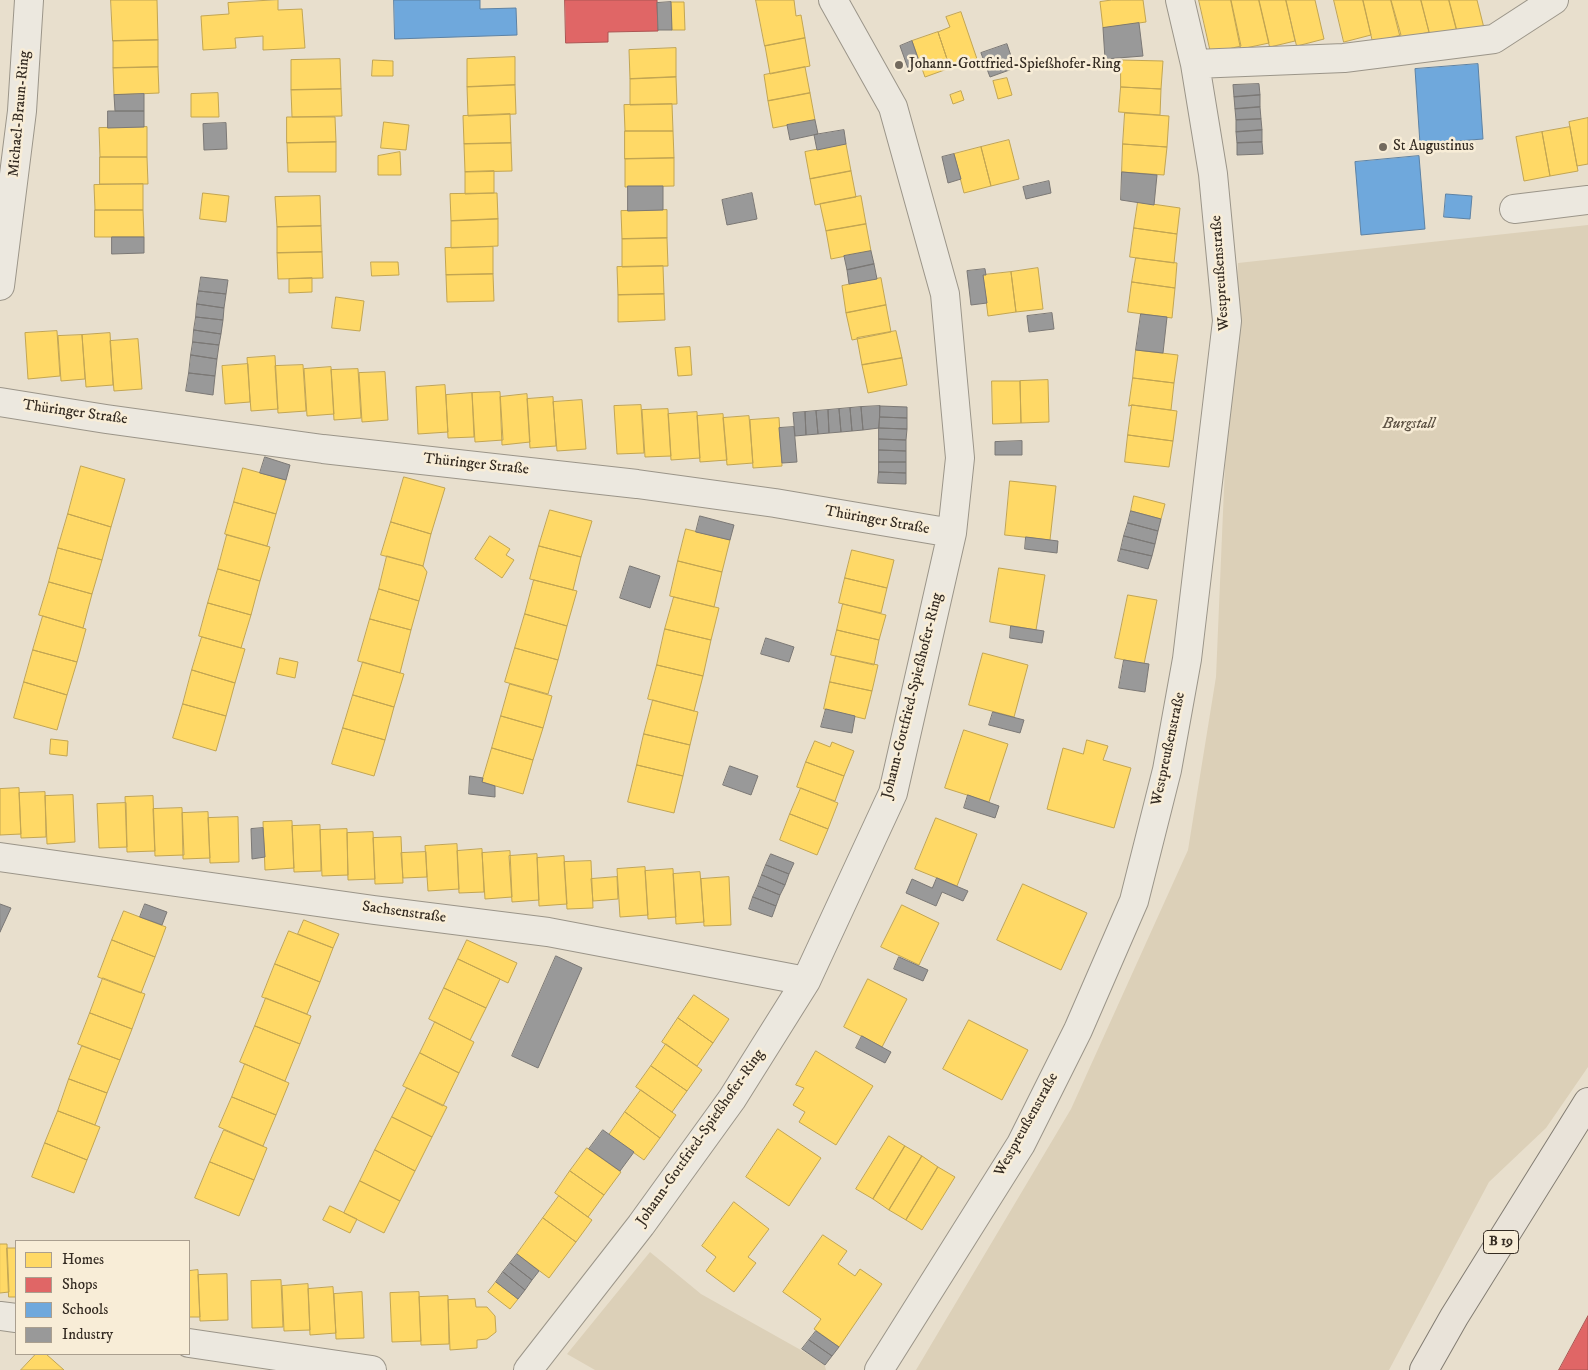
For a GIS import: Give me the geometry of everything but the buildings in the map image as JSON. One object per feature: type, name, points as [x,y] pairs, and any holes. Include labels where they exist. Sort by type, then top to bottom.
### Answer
[{"type":"highway","name":"B 19","points":[[1424,1370],[1454,1317],[1584,1109]]},
{"type":"street","name":"Michael-Braun-Ring","points":[[0,286],[22,111],[29,0]]},
{"type":"street","name":"Johann-Gottfried-Spießhofer-Ring","points":[[528,1370],[641,1225],[732,1099],[806,981],[893,793],[952,533],[960,458],[945,294],[893,107],[833,0]]},
{"type":"street","name":"Westpreußenstraße","points":[[879,1370],[1021,1144],[1078,1030],[1134,901],[1167,770],[1187,659],[1227,321],[1213,174],[1195,64],[1180,0]]},
{"type":"street","points":[[1195,64],[1344,58],[1494,39],[1554,0]]},
{"type":"street","points":[[1514,209],[1588,200]]},
{"type":"street","name":"Thüringer Straße","points":[[0,402],[106,419],[324,448],[637,484],[774,503],[952,533]]},
{"type":"street","name":"Sachsenstraße","points":[[0,857],[383,911],[548,932],[806,981]]},
{"type":"street","points":[[0,1316],[15,1318]]},
{"type":"street","points":[[190,1343],[372,1370]]},
{"type":"green space","name":"Burgstall","points":[[1588,225],[1588,1067],[1546,1128],[1489,1182],[1389,1370],[916,1370],[1071,1109],[1188,850],[1216,677],[1225,465],[1238,263]]},
{"type":"green space","points":[[650,1252],[701,1294],[824,1363],[826,1370],[595,1370],[567,1354]]},
{"type":"place","name":"Johann-Gottfried-Spießhofer-Ring","points":[[899,65]]},
{"type":"place","name":"St Augustinus","points":[[1383,147]]}]
